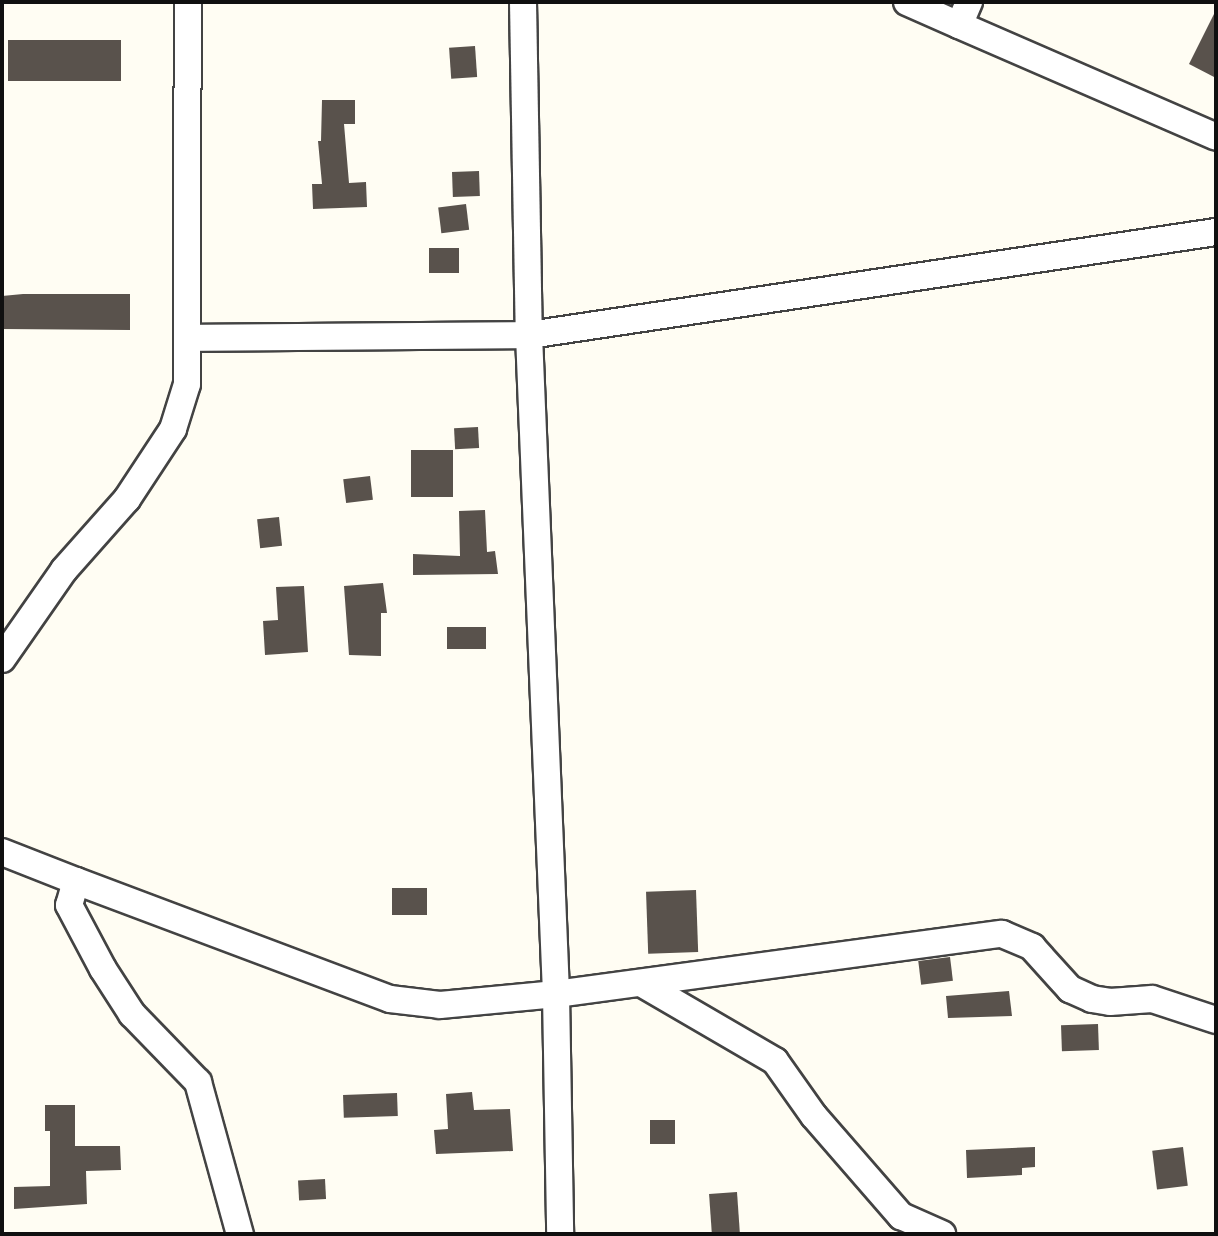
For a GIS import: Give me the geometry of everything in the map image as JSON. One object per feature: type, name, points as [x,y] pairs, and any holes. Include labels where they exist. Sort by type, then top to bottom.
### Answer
[{"type":"street","points":[[2,659],[64,570],[127,499],[173,429],[187,384],[188,2]]},
{"type":"street","points":[[523,2],[529,335],[556,994],[561,1234]]},
{"type":"street","points":[[907,2],[964,13],[1216,137]]},
{"type":"street","points":[[188,338],[529,335],[1216,232]]},
{"type":"street","points":[[2,852],[390,999],[440,1005],[556,994],[1002,934],[1032,947],[1070,989],[1092,999],[1110,1002],[1152,999],[1216,1020]]},
{"type":"street","points":[[76,881],[69,905],[103,970],[132,1014],[198,1082],[240,1234]]},
{"type":"street","points":[[640,982],[775,1061],[814,1116],[901,1216],[942,1234]]},
{"type":"building","points":[[1216,10],[1216,78],[1189,64]]},
{"type":"building","points":[[8,40],[121,40],[121,81],[8,81]]},
{"type":"building","points":[[475,46],[477,77],[451,79],[449,48]]},
{"type":"building","points":[[322,100],[355,100],[355,124],[344,124],[349,183],[366,182],[367,207],[313,209],[312,184],[322,184],[318,141],[321,141]]},
{"type":"building","points":[[479,171],[480,196],[453,197],[452,172]]},
{"type":"building","points":[[466,204],[469,230],[441,233],[438,207]]},
{"type":"building","points":[[429,248],[459,248],[459,273],[429,273]]},
{"type":"building","points":[[130,294],[130,330],[2,329],[2,296]]},
{"type":"building","points":[[478,427],[479,448],[455,449],[454,428]]},
{"type":"building","points":[[411,450],[453,450],[453,497],[411,497]]},
{"type":"building","points":[[370,476],[373,500],[346,503],[343,479]]},
{"type":"building","points":[[485,510],[487,552],[495,551],[498,574],[413,575],[413,554],[460,556],[459,511]]},
{"type":"building","points":[[279,517],[282,546],[260,548],[257,519]]},
{"type":"building","points":[[383,583],[387,613],[381,613],[381,656],[349,655],[344,586]]},
{"type":"building","points":[[304,586],[308,652],[265,655],[263,621],[278,620],[276,587]]},
{"type":"building","points":[[447,627],[486,627],[486,649],[447,649]]},
{"type":"building","points":[[392,888],[427,888],[427,915],[392,915]]},
{"type":"building","points":[[696,890],[698,952],[648,954],[646,892]]},
{"type":"building","points":[[950,957],[953,981],[921,985],[918,961]]},
{"type":"building","points":[[1009,991],[1012,1016],[948,1018],[946,996]]},
{"type":"building","points":[[1098,1024],[1099,1050],[1062,1051],[1061,1025]]},
{"type":"building","points":[[472,1092],[474,1110],[510,1109],[513,1151],[436,1154],[434,1130],[448,1129],[446,1094]]},
{"type":"building","points":[[397,1093],[398,1116],[344,1118],[343,1095]]},
{"type":"building","points":[[45,1105],[75,1105],[75,1146],[120,1146],[121,1170],[86,1171],[87,1204],[14,1209],[14,1187],[50,1186],[50,1131],[45,1131]]},
{"type":"building","points":[[650,1120],[675,1120],[675,1144],[650,1144]]},
{"type":"building","points":[[1035,1147],[1035,1167],[1022,1168],[1022,1175],[967,1178],[966,1150]]},
{"type":"building","points":[[1183,1147],[1188,1186],[1157,1189],[1152,1151]]},
{"type":"building","points":[[325,1179],[326,1199],[299,1200],[298,1180]]},
{"type":"building","points":[[737,1192],[740,1234],[712,1234],[709,1194]]}]
